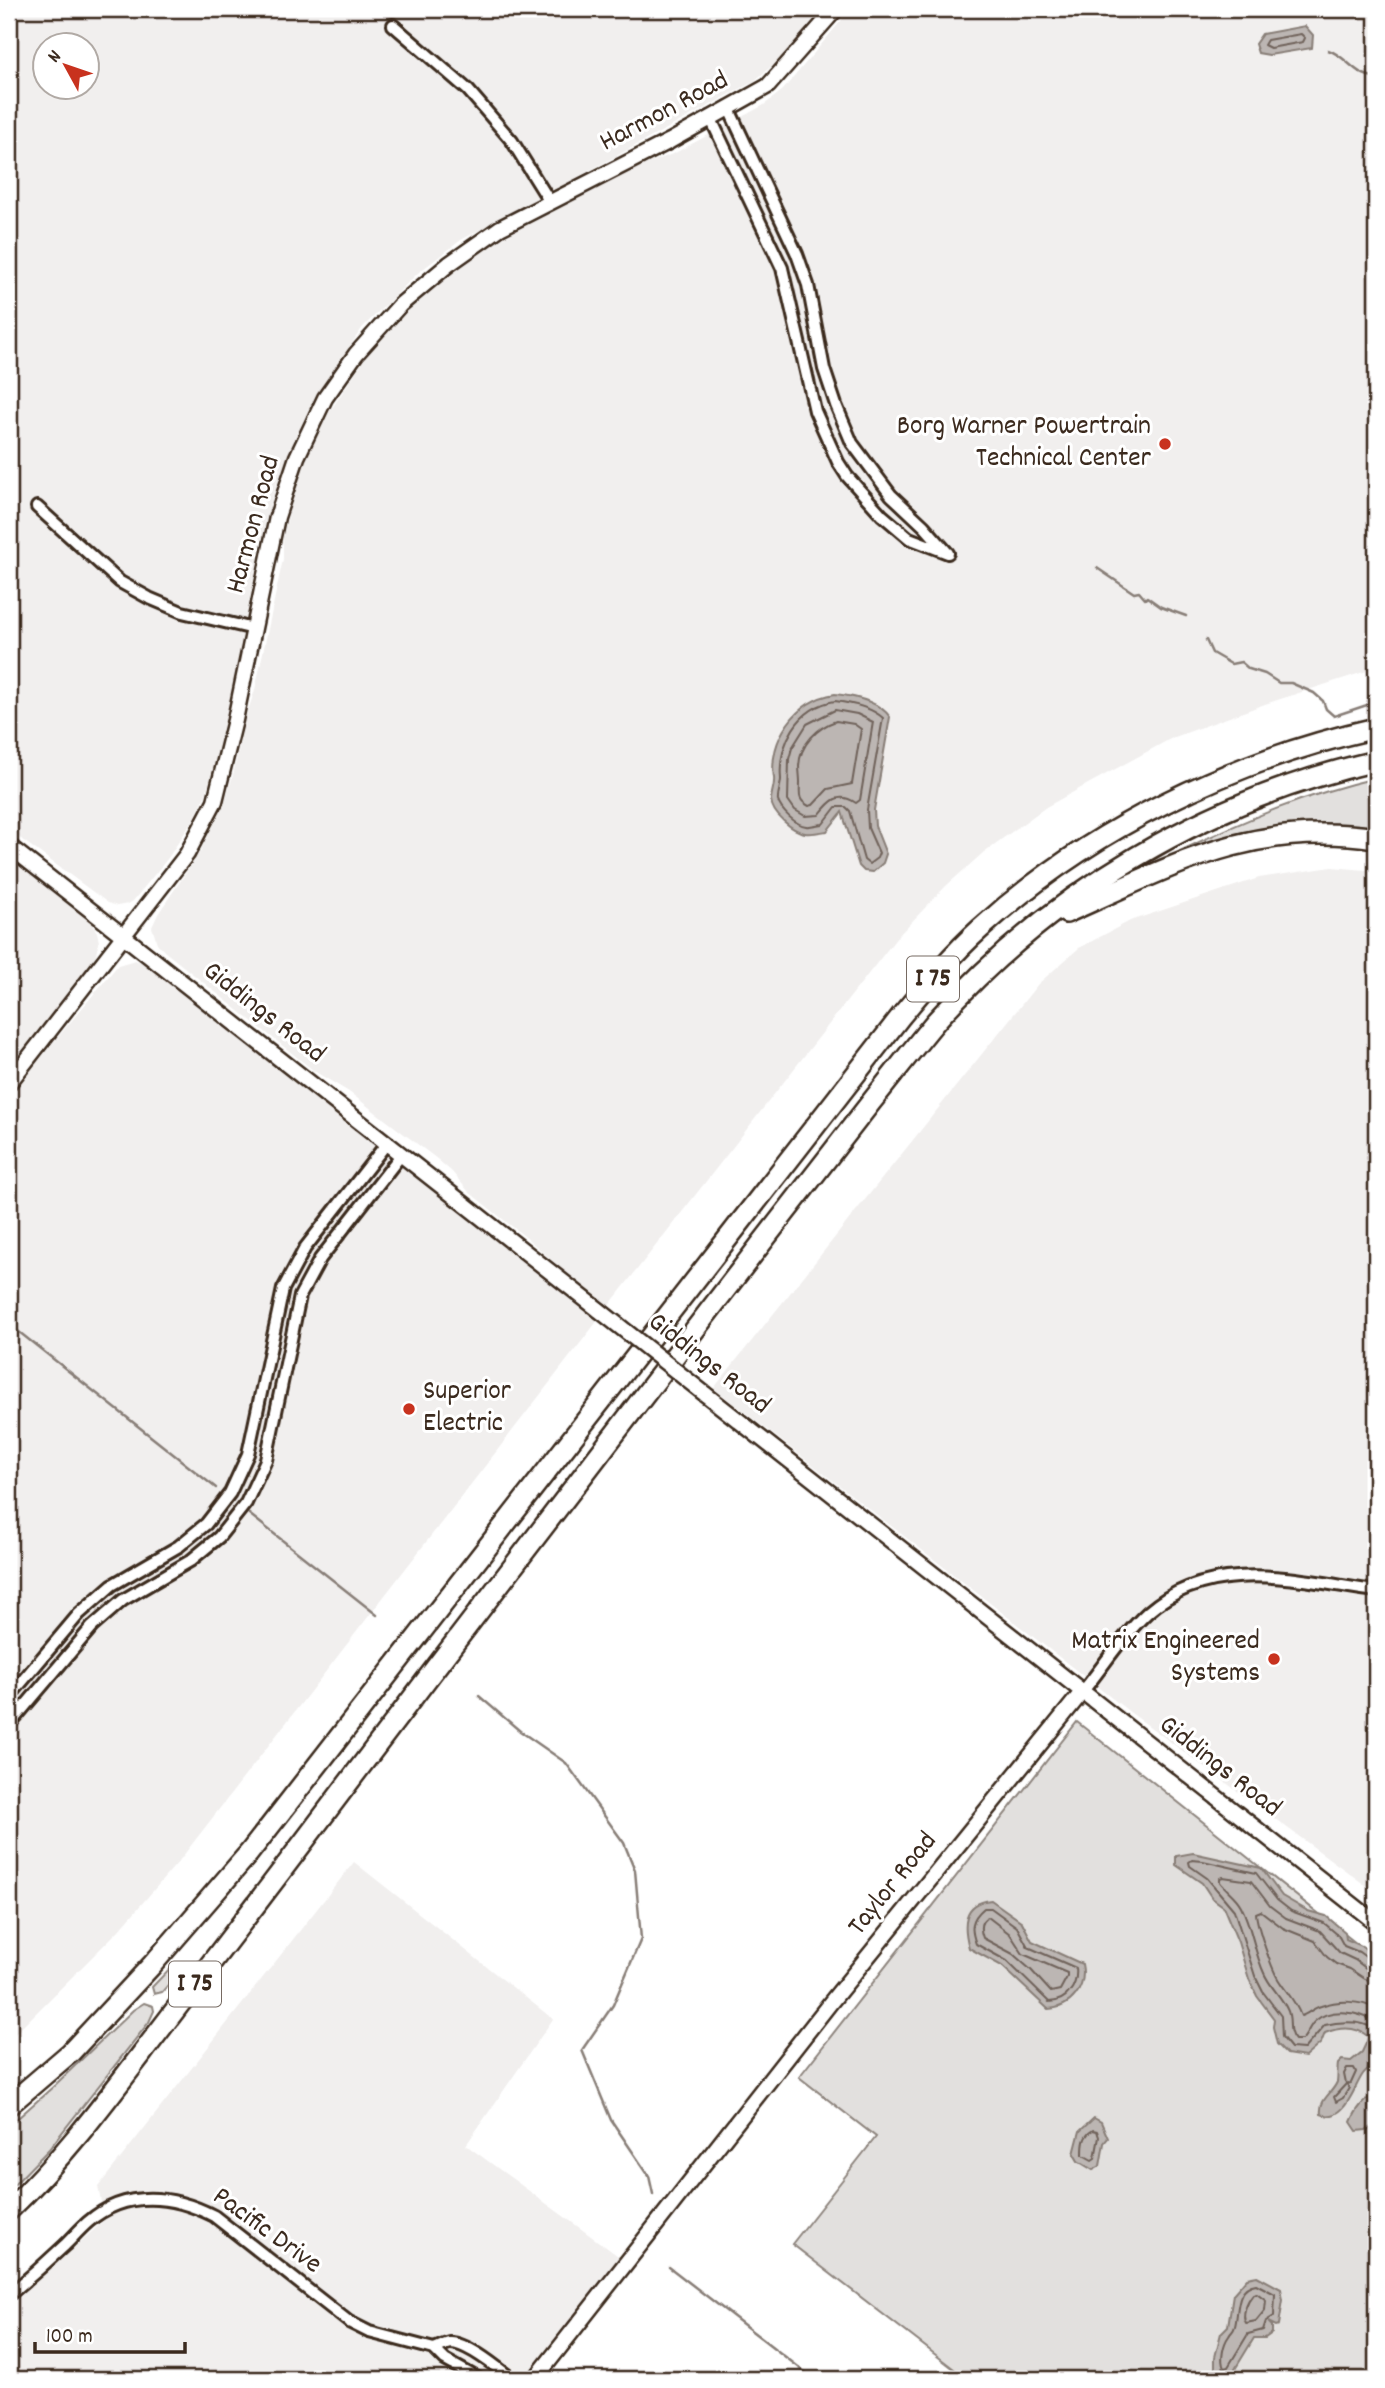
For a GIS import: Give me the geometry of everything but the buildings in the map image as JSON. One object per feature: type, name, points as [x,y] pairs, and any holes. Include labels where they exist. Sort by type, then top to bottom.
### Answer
[{"type":"highway","name":"I 75","points":[[9,2105],[71,2052],[152,1965],[249,1853],[901,1016],[979,929],[1074,855],[1180,797],[1290,752],[1376,728]]},
{"type":"highway","name":"I 75","points":[[9,2210],[37,2183],[131,2067],[469,1621],[926,1033],[994,963],[1082,891],[1128,862],[1196,824],[1291,785],[1376,761]]},
{"type":"highway","points":[[1040,925],[1168,867],[1229,846],[1272,837],[1316,833],[1376,838]]},
{"type":"street","name":"Harmon Road","points":[[9,1083],[187,854],[215,801],[277,517],[297,457],[325,398],[356,354],[400,304],[449,264],[500,228],[670,141],[768,86],[836,9]]},
{"type":"street","points":[[393,25],[468,90],[512,141],[550,202]]},
{"type":"street","points":[[710,117],[782,268],[813,403],[838,462],[882,515],[909,538],[948,553],[891,495],[852,443],[824,369],[808,285],[797,254],[728,107]]},
{"type":"street","points":[[37,508],[120,582],[181,612],[254,629]]},
{"type":"street","name":"Giddings Road","points":[[9,846],[1376,1923]]},
{"type":"street","points":[[9,1696],[79,1614],[112,1585],[179,1546],[206,1524],[230,1493],[248,1454],[283,1289],[305,1248],[387,1143]]},
{"type":"street","points":[[9,1726],[92,1627],[123,1600],[190,1561],[219,1537],[246,1503],[266,1460],[300,1296],[320,1259],[401,1155]]},
{"type":"street","name":"Taylor Road","points":[[535,2379],[831,2002],[1146,1615],[1170,1595],[1193,1584],[1218,1578],[1249,1576],[1376,1591]]},
{"type":"street","name":"Pacific Drive","points":[[9,2295],[90,2220],[109,2209],[141,2198],[175,2200],[214,2216],[349,2322],[369,2332],[435,2349],[445,2360],[479,2379]]},
{"type":"street","name":"Pacific Drive","points":[[435,2349],[451,2343],[463,2347],[512,2379]]},
{"type":"shaded area","points":[[9,9],[826,9],[788,52],[753,82],[461,240],[419,272],[363,327],[303,421],[277,484],[265,524],[222,738],[206,794],[195,817],[168,858],[133,901],[117,906],[108,903],[9,830]]},
{"type":"shaded area","points":[[851,9],[1376,9],[1376,668],[1172,738],[1046,807],[984,852],[946,886],[898,936],[607,1308],[469,1192],[437,1159],[349,1092],[314,1071],[164,951],[157,943],[152,927],[200,852],[224,804],[255,690],[283,559],[283,535],[297,483],[330,411],[370,351],[409,305],[453,266],[587,192],[626,172],[675,153],[764,105],[783,90]]},
{"type":"shaded area","points":[[1376,778],[1376,831],[1182,854],[1180,851],[1276,809]]},
{"type":"shaded area","points":[[9,855],[91,923],[99,942],[95,957],[9,1071]]},
{"type":"shaded area","points":[[1332,867],[1376,871],[1376,1893],[1131,1713],[714,1388],[1038,984],[1079,948],[1130,921],[1259,878]]},
{"type":"shaded area","points":[[135,960],[143,963],[307,1087],[599,1319],[179,1861],[119,1930],[9,2040],[9,1096],[118,965]]},
{"type":"shaded area","points":[[1077,1722],[1376,1959],[1376,2379],[967,2379],[792,2244],[876,2137],[799,2077]]},
{"type":"shaded area","points":[[354,1862],[553,2019],[466,2145],[621,2258],[525,2379],[9,2379],[9,2307],[109,2216],[101,2202],[98,2187]]},
{"type":"shaded area","points":[[175,1963],[182,1969],[162,1992],[154,1994],[152,1987]]},
{"type":"shaded area","points":[[144,2003],[153,2006],[154,2011],[149,2022],[49,2149],[9,2190],[9,2126],[133,2010]]},
{"type":"water","points":[[1305,26],[1313,35],[1312,48],[1269,55],[1258,53],[1255,44],[1262,34]]},
{"type":"water","points":[[835,694],[873,703],[890,717],[874,810],[875,826],[886,854],[883,863],[873,872],[864,871],[859,866],[842,812],[827,831],[805,833],[784,821],[772,805],[773,764],[780,736],[797,713],[808,704]]},
{"type":"water","points":[[1193,1853],[1261,1868],[1282,1896],[1308,1911],[1326,1916],[1345,1932],[1346,1939],[1362,1946],[1376,1957],[1376,2062],[1363,2074],[1347,2103],[1336,2114],[1321,2114],[1321,2109],[1337,2082],[1338,2064],[1342,2060],[1351,2061],[1362,2052],[1369,2037],[1353,2029],[1331,2031],[1325,2033],[1321,2043],[1305,2057],[1287,2054],[1277,2044],[1274,2019],[1257,1996],[1249,1979],[1223,1906],[1212,1898],[1202,1883],[1176,1865],[1176,1856]]},
{"type":"water","points":[[991,1900],[1022,1922],[1032,1941],[1082,1964],[1080,1989],[1070,2001],[1048,2009],[1002,1966],[969,1948],[967,1917],[974,1906]]},
{"type":"water","points":[[1376,2093],[1376,2125],[1357,2131],[1351,2122],[1353,2117],[1361,2105]]},
{"type":"water","points":[[1094,2118],[1101,2122],[1108,2138],[1104,2143],[1100,2166],[1093,2170],[1078,2161],[1074,2154],[1080,2131]]},
{"type":"water","points":[[1257,2276],[1281,2289],[1283,2300],[1279,2325],[1268,2322],[1272,2326],[1272,2333],[1265,2338],[1254,2338],[1229,2379],[1211,2379],[1221,2333],[1228,2326],[1233,2294],[1247,2278]]},
{"type":"waterway","points":[[1328,50],[1356,70],[1376,77]]},
{"type":"waterway","points":[[1097,568],[1134,593],[1139,592],[1145,599],[1147,597],[1161,607],[1186,616]]},
{"type":"waterway","points":[[1206,640],[1212,653],[1231,664],[1241,662],[1249,669],[1265,674],[1279,683],[1291,683],[1314,693],[1334,716],[1376,702]]},
{"type":"waterway","points":[[9,1324],[216,1488]]},
{"type":"waterway","points":[[249,1514],[377,1615]]},
{"type":"waterway","points":[[479,1696],[520,1731],[566,1763],[624,1843],[635,1870],[641,1939],[613,2005],[582,2050],[611,2120],[649,2176],[653,2194]]},
{"type":"waterway","points":[[669,2267],[814,2379]]},
{"type":"place","name":"Borg Warner Powertrain Technical Center","points":[[1165,444]]},
{"type":"place","name":"Superior Electric","points":[[409,1409]]},
{"type":"place","name":"Matrix Engineered Systems","points":[[1274,1659]]}]
